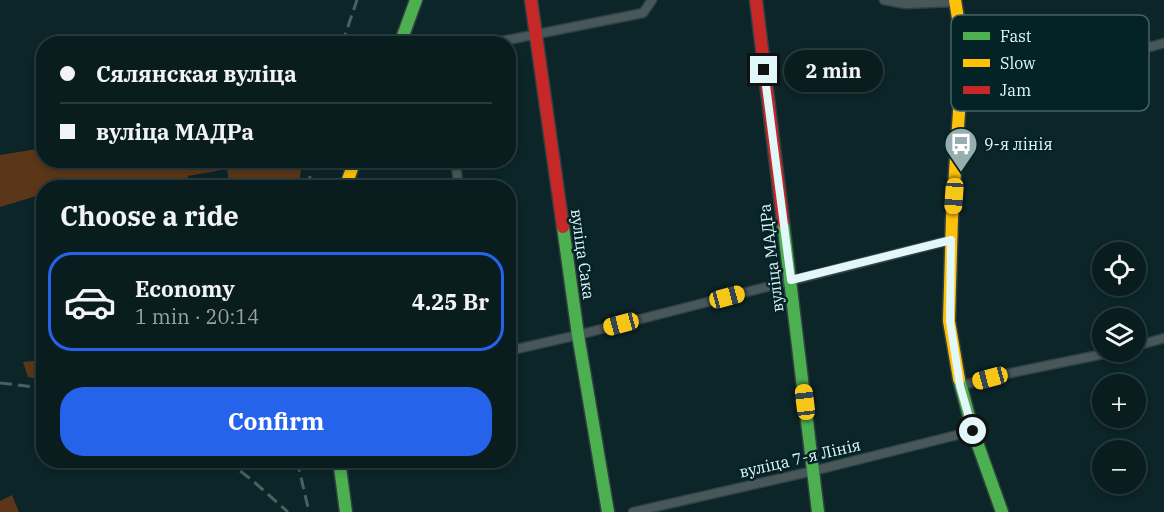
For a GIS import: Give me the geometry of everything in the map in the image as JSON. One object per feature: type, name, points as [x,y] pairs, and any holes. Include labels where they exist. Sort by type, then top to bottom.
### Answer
[{"type":"street","points":[[403,36],[416,0]]},
{"type":"street","name":"вуліца Сака","points":[[531,0],[578,335],[608,512]]},
{"type":"street","points":[[516,38],[643,13],[652,0]]},
{"type":"street","name":"вуліца МАДРа","points":[[756,0],[818,512]]},
{"type":"street","points":[[884,0],[905,4],[955,1]]},
{"type":"street","points":[[1149,46],[1164,42]]},
{"type":"street","points":[[959,111],[951,240],[950,321],[960,386],[973,431],[1002,512]]},
{"type":"street","points":[[516,349],[951,240]]},
{"type":"street","points":[[1146,343],[1164,338]]},
{"type":"street","points":[[960,386],[1092,356]]},
{"type":"street","name":"вуліца 7-я Лінія","points":[[633,512],[813,471],[973,431]]},
{"type":"street","points":[[340,468],[346,512]]},
{"type":"shaded area","points":[[36,149],[36,168],[301,168],[300,180],[229,180],[227,169],[188,176],[187,180],[36,180],[36,196],[0,207],[0,155]]},
{"type":"shaded area","points":[[36,361],[36,379],[28,377],[23,362]]},
{"type":"shaded area","points":[[12,495],[19,512],[0,512],[0,501]]},
{"type":"railway","points":[[345,36],[357,0]]},
{"type":"railway","points":[[309,180],[312,168]]},
{"type":"railway","points":[[0,383],[36,387]]},
{"type":"railway","points":[[236,468],[288,512]]},
{"type":"railway","points":[[299,468],[309,512]]},
{"type":"traffic: fast","points":[[403,36],[416,0]]},
{"type":"traffic: fast","points":[[783,222],[818,512]]},
{"type":"traffic: fast","points":[[563,227],[578,335],[608,512]]},
{"type":"traffic: fast","points":[[959,379],[973,431],[1002,512]]},
{"type":"traffic: fast","points":[[340,468],[346,512]]},
{"type":"traffic: slow","points":[[955,0],[957,15]]},
{"type":"traffic: slow","points":[[959,111],[952,217],[949,321],[959,379]]},
{"type":"traffic: slow","points":[[348,180],[352,168]]},
{"type":"traffic: jam","points":[[531,0],[563,227]]},
{"type":"traffic: jam","points":[[756,0],[783,222]]},
{"type":"place","name":"9-я лінія","points":[[961,173]]},
{"type":"route","points":[[764,70],[791,280],[951,240],[950,321],[960,386],[973,431]]}]
